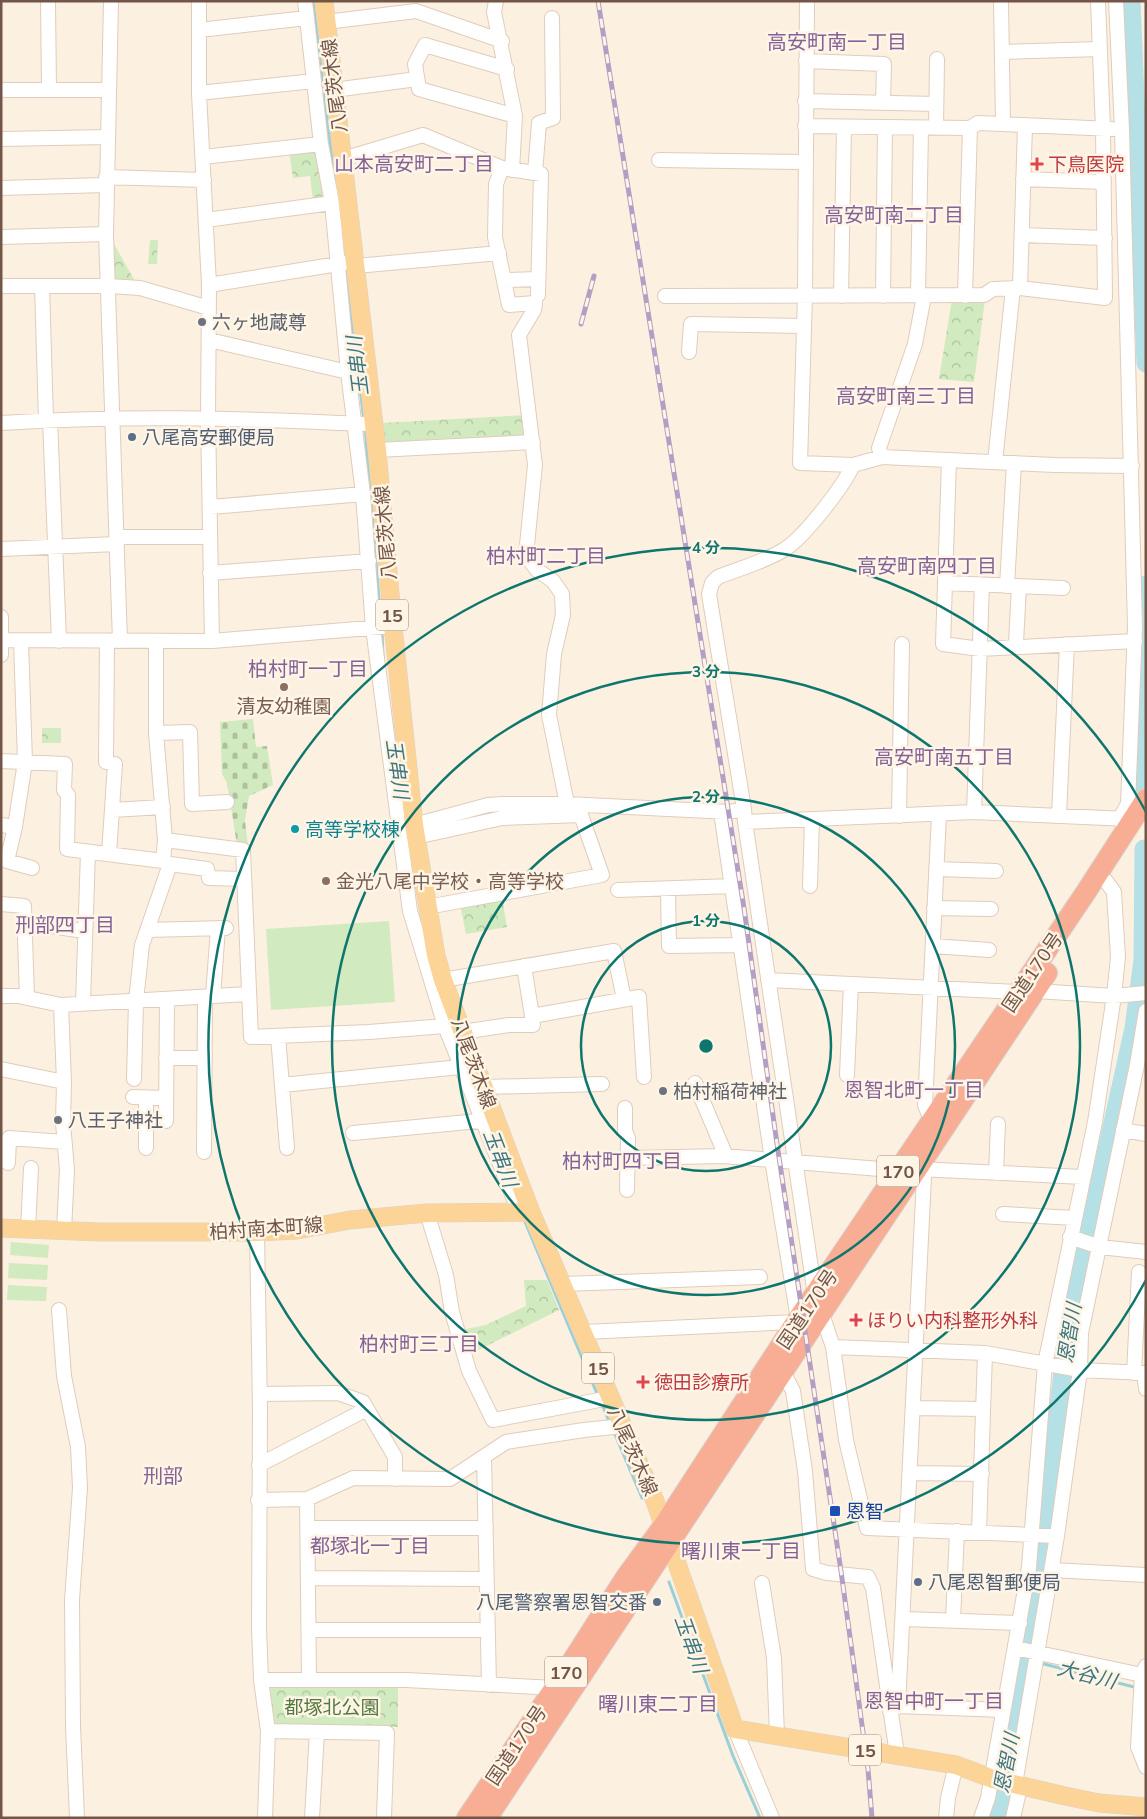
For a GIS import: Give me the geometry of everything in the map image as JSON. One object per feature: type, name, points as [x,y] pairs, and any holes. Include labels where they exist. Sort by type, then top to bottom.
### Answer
[{"type":"highway","name":"国道170号","points":[[467,1818],[555,1688],[626,1577],[777,1367],[822,1314],[911,1170],[1027,992],[1136,819],[1146,799]]},
{"type":"highway","name":"国道170号","points":[[487,1818],[670,1544],[777,1367],[797,1320],[911,1170],[932,1122],[1027,992],[1133,839],[1136,819]]},
{"type":"main road","name":"八尾茨木線","points":[[324,1],[343,159],[347,263],[364,424],[377,450],[383,627],[436,955],[454,1025],[484,1087],[488,1120],[525,1212],[563,1284],[584,1332],[664,1525],[736,1729]]},
{"type":"main road","name":"柏村南本町線","points":[[1,1228],[152,1233],[257,1232],[297,1230],[350,1220],[427,1213],[525,1212]]},
{"type":"main road","name":"15","points":[[736,1729],[956,1765],[1013,1784],[1099,1803],[1146,1808]]},
{"type":"street","points":[[48,1],[49,90]]},
{"type":"street","points":[[109,854],[112,810],[110,763],[117,541],[111,418],[109,286],[106,234],[111,1]]},
{"type":"street","points":[[199,1],[199,93],[209,285],[208,418],[212,640]]},
{"type":"street","points":[[305,1],[321,144],[332,203],[347,263],[348,372],[364,424],[364,494],[369,561],[383,627],[410,911],[454,1025],[460,1067],[488,1120],[353,1134]]},
{"type":"street","points":[[496,1],[494,12],[502,41],[515,116],[507,169],[496,184],[495,237],[509,304],[535,303],[534,310],[518,335],[535,465],[526,555],[537,570],[553,581],[562,594],[563,616],[554,654],[549,715],[567,804]]},
{"type":"street","points":[[807,1],[805,295],[800,462],[853,465],[882,457],[1014,463],[1136,462]]},
{"type":"street","points":[[1001,1],[1003,123]]},
{"type":"street","points":[[665,296],[965,296],[984,295],[993,289],[1016,288],[1105,298],[1103,129],[1098,1]]},
{"type":"street","points":[[1116,1],[1136,462],[1135,641],[1128,804],[1136,819]]},
{"type":"street","points":[[326,22],[416,11],[502,41]]},
{"type":"street","points":[[199,30],[307,18]]},
{"type":"street","points":[[536,173],[539,123],[553,118],[552,18]]},
{"type":"street","points":[[507,69],[425,45],[415,64],[419,89],[515,116]]},
{"type":"street","points":[[1002,52],[1100,49]]},
{"type":"street","points":[[936,128],[937,59]]},
{"type":"street","points":[[806,61],[884,64],[883,103]]},
{"type":"street","points":[[334,90],[417,79]]},
{"type":"street","points":[[199,93],[314,82]]},
{"type":"street","points":[[1,90],[109,90]]},
{"type":"street","points":[[805,101],[936,104]]},
{"type":"street","points":[[805,126],[970,128],[978,123],[1003,123],[1122,130]]},
{"type":"street","points":[[995,462],[1022,235],[1025,125]]},
{"type":"street","points":[[841,296],[844,127]]},
{"type":"street","points":[[883,296],[885,127]]},
{"type":"street","points":[[882,457],[879,448],[915,344],[921,296],[921,128]]},
{"type":"street","points":[[965,296],[970,128]]},
{"type":"street","points":[[343,159],[423,135],[507,169],[542,174],[538,295]]},
{"type":"street","points":[[1,139],[107,136]]},
{"type":"street","points":[[203,156],[321,144]]},
{"type":"street","points":[[659,160],[805,162]]},
{"type":"street","points":[[1023,179],[1104,182]]},
{"type":"street","points":[[1,188],[106,181],[204,180]]},
{"type":"street","points":[[206,220],[332,203]]},
{"type":"street","points":[[1,237],[106,234]]},
{"type":"street","points":[[1022,235],[1105,238]]},
{"type":"street","points":[[209,285],[347,263],[498,253]]},
{"type":"street","points":[[505,280],[538,279]]},
{"type":"street","points":[[1,286],[109,286],[140,288],[209,308]]},
{"type":"street","points":[[42,286],[56,546],[59,641]]},
{"type":"street","points":[[689,352],[691,324],[804,326]]},
{"type":"street","points":[[209,340],[348,372]]},
{"type":"street","points":[[1,423],[111,418],[208,418],[364,424]]},
{"type":"street","points":[[377,450],[533,442]]},
{"type":"street","points":[[949,460],[943,644],[980,649],[1135,641]]},
{"type":"street","points":[[1014,463],[1013,586],[1016,643]]},
{"type":"street","points":[[815,1294],[745,815],[709,594],[712,583],[718,577],[771,557],[787,547],[846,481],[853,465]]},
{"type":"street","points":[[211,507],[364,494]]},
{"type":"street","points":[[1,549],[210,537]]},
{"type":"street","points":[[210,573],[369,561]]},
{"type":"street","points":[[945,583],[1062,588]]},
{"type":"street","points":[[974,812],[982,585]]},
{"type":"street","points":[[1,617],[1,654]]},
{"type":"street","points":[[2,640],[212,640],[383,627]]},
{"type":"street","points":[[21,641],[25,762],[8,826],[7,861],[32,868]]},
{"type":"street","points":[[134,1079],[136,1001],[142,945],[166,862],[166,840],[156,733],[156,641]]},
{"type":"street","points":[[899,816],[902,644]]},
{"type":"street","points":[[1059,815],[1067,644]]},
{"type":"street","points":[[156,733],[190,732],[192,804],[228,802]]},
{"type":"street","points":[[1,761],[65,764],[64,790],[68,795],[67,849],[207,869],[209,878],[243,879]]},
{"type":"street","points":[[415,831],[488,805],[567,804],[812,819],[974,812],[1136,819]]},
{"type":"street","points":[[112,810],[163,807]]},
{"type":"street","points":[[584,1332],[797,1320],[721,812]]},
{"type":"street","points":[[415,831],[502,818],[582,815],[602,875],[428,907]]},
{"type":"street","points":[[932,1122],[925,1105],[939,815]]},
{"type":"street","points":[[810,886],[812,819]]},
{"type":"street","points":[[166,840],[243,850],[251,1037],[454,1025],[532,1024],[524,966]]},
{"type":"street","points":[[83,1004],[88,852]]},
{"type":"street","points":[[936,869],[996,871]]},
{"type":"street","points":[[981,1818],[988,1798],[1003,1710],[1017,1648],[1033,1534],[1047,1365],[1074,1218],[1095,1122],[1119,996],[1114,892],[1106,880]]},
{"type":"street","points":[[618,890],[668,889],[678,886],[733,886]]},
{"type":"street","points":[[668,889],[669,946],[741,945]]},
{"type":"street","points":[[1,904],[24,906],[27,998]]},
{"type":"street","points":[[934,908],[991,909]]},
{"type":"street","points":[[25,922],[84,931]]},
{"type":"street","points":[[147,930],[222,928],[209,996],[205,1058],[204,1152]]},
{"type":"street","points":[[933,946],[989,950]]},
{"type":"street","points":[[443,980],[614,951],[624,1000]]},
{"type":"street","points":[[768,980],[1119,996],[1146,994]]},
{"type":"street","points":[[847,1075],[851,984]]},
{"type":"street","points":[[1,996],[27,998],[61,1005],[248,994]]},
{"type":"street","points":[[532,1016],[639,997],[644,1077]]},
{"type":"street","points":[[166,1121],[167,999]]},
{"type":"street","points":[[61,1005],[64,1142],[67,1170],[64,1231]]},
{"type":"street","points":[[1013,1818],[1018,1796],[1013,1784],[1039,1653],[1052,1570],[1081,1333],[1137,1065],[1146,1011]]},
{"type":"street","points":[[278,1036],[287,1148]]},
{"type":"street","points":[[166,1058],[205,1058]]},
{"type":"street","points":[[282,1085],[460,1067]]},
{"type":"street","points":[[1,1069],[64,1082]]},
{"type":"street","points":[[695,1083],[726,1156]]},
{"type":"street","points":[[484,1087],[602,1084]]},
{"type":"street","points":[[146,1148],[140,1098],[166,1098]]},
{"type":"street","points":[[625,1108],[625,1131],[628,1138],[627,1190]]},
{"type":"street","points":[[996,1173],[998,1124]]},
{"type":"street","points":[[1123,1130],[1146,1134]]},
{"type":"street","points":[[8,1163],[9,1138],[64,1142]]},
{"type":"street","points":[[628,1158],[726,1156],[911,1170],[1083,1177]]},
{"type":"street","points":[[28,1229],[31,1168]]},
{"type":"street","points":[[894,1708],[904,1619],[924,1177],[911,1170]]},
{"type":"street","points":[[427,1213],[446,1275],[452,1312],[468,1371],[492,1420],[610,1398]]},
{"type":"street","points":[[1003,1214],[1074,1218]]},
{"type":"street","points":[[257,1232],[260,1394],[258,1500],[261,1680],[268,1731],[265,1818]]},
{"type":"street","points":[[1071,1238],[1099,1246],[1146,1252]]},
{"type":"street","points":[[1139,1272],[1141,1373],[1146,1389]]},
{"type":"street","points":[[563,1284],[760,1278]]},
{"type":"street","points":[[59,1310],[64,1376],[78,1447],[80,1488],[72,1600],[73,1726],[78,1818]]},
{"type":"street","points":[[822,1314],[833,1347],[846,1440],[867,1528],[1057,1536]]},
{"type":"street","points":[[833,1347],[985,1352],[1047,1365],[1141,1373]]},
{"type":"street","points":[[979,1532],[985,1352]]},
{"type":"street","points":[[777,1367],[793,1391],[805,1471],[813,1569],[827,1573],[868,1577],[873,1588],[894,1708],[897,1755]]},
{"type":"street","points":[[260,1394],[338,1393],[363,1402],[395,1457],[395,1479]]},
{"type":"street","points":[[913,1408],[983,1409]]},
{"type":"street","points":[[259,1465],[367,1409]]},
{"type":"street","points":[[258,1500],[307,1499],[353,1478],[450,1479],[506,1442],[623,1426]]},
{"type":"street","points":[[484,1456],[489,1685]]},
{"type":"street","points":[[911,1473],[982,1474]]},
{"type":"street","points":[[307,1499],[310,1630],[309,1678]]},
{"type":"street","points":[[308,1528],[486,1528]]},
{"type":"street","points":[[953,1620],[957,1531]]},
{"type":"street","points":[[1052,1570],[1146,1575]]},
{"type":"street","points":[[309,1578],[487,1579]]},
{"type":"street","points":[[762,1583],[774,1658],[777,1736]]},
{"type":"street","points":[[904,1619],[1020,1623]]},
{"type":"street","points":[[310,1630],[488,1630]]},
{"type":"street","points":[[1017,1648],[1144,1670],[1138,1747],[1146,1767]]},
{"type":"street","points":[[261,1680],[309,1678],[555,1688]]},
{"type":"street","points":[[894,1708],[1003,1710]]},
{"type":"street","points":[[736,1729],[772,1818]]},
{"type":"street","points":[[268,1731],[387,1733],[384,1818]]},
{"type":"street","points":[[312,1818],[316,1732]]},
{"type":"street","points":[[946,1818],[948,1798],[956,1765]]},
{"type":"green space","points":[[318,149],[324,196],[322,200],[313,201],[310,176],[293,178],[289,150]]},
{"type":"green space","points":[[150,240],[158,240],[157,264],[148,264]]},
{"type":"green space","points":[[113,242],[136,283],[117,283],[112,278],[111,243]]},
{"type":"green space","points":[[952,299],[985,300],[974,382],[939,379]]},
{"type":"green space","points":[[528,415],[525,439],[385,442],[383,439],[382,423]]},
{"type":"green space","points":[[253,719],[256,747],[267,746],[273,785],[249,796],[245,821],[248,846],[237,845],[227,783],[222,774],[220,722]]},
{"type":"green space","points":[[42,728],[61,728],[61,743],[42,743]]},
{"type":"green space","points":[[502,897],[507,927],[466,934],[460,905]]},
{"type":"green space","points":[[389,921],[395,1002],[271,1010],[266,929]]},
{"type":"green space","points":[[11,1242],[49,1245],[48,1258],[10,1255]]},
{"type":"green space","points":[[9,1263],[48,1265],[47,1280],[8,1278]]},
{"type":"green space","points":[[524,1280],[547,1280],[559,1310],[468,1355],[461,1330],[486,1325],[526,1306]]},
{"type":"green space","points":[[8,1285],[47,1287],[46,1301],[7,1300]]},
{"type":"green space","name":"都塚北公園","points":[[273,1686],[398,1687],[398,1727],[276,1729],[269,1724],[267,1693]]},
{"type":"waterway","name":"玉串川","points":[[313,1],[335,184]]},
{"type":"waterway","name":"恩智川","points":[[1131,1],[1146,363]]},
{"type":"waterway","name":"玉串川","points":[[345,267],[364,420]]},
{"type":"waterway","name":"玉串川","points":[[365,426],[381,624]]},
{"type":"waterway","name":"恩智川","points":[[1139,791],[1137,761],[1142,710],[1146,585]]},
{"type":"waterway","name":"玉串川","points":[[382,631],[383,657]]},
{"type":"waterway","name":"恩智川","points":[[995,1818],[1026,1659],[1040,1569],[1069,1321],[1134,1028],[1143,960],[1144,849]]},
{"type":"waterway","name":"玉串川","points":[[523,1217],[598,1396]]},
{"type":"waterway","name":"玉串川","points":[[602,1404],[610,1424]]},
{"type":"waterway","name":"玉串川","points":[[614,1432],[642,1498]]},
{"type":"waterway","name":"玉串川","points":[[669,1582],[733,1756],[760,1818]]},
{"type":"waterway","name":"大谷川","points":[[1040,1663],[1138,1688]]},
{"type":"railway","points":[[598,1],[744,908],[777,1144],[841,1571],[868,1769],[872,1818]]},
{"type":"railway","points":[[581,324],[594,276]]},
{"type":"place","name":"下鳥医院","points":[[1037,164]]},
{"type":"place","name":"六ヶ地蔵尊","points":[[202,322]]},
{"type":"place","name":"八尾高安郵便局","points":[[132,437]]},
{"type":"place","name":"清友幼稚園","points":[[284,687]]},
{"type":"place","name":"高等学校棟","points":[[295,829]]},
{"type":"place","name":"金光八尾中学校・高等学校","points":[[326,881]]},
{"type":"place","name":"柏村稲荷神社","points":[[663,1091]]},
{"type":"place","name":"八王子神社","points":[[58,1120]]},
{"type":"place","name":"ほりい内科整形外科","points":[[856,1320]]},
{"type":"place","name":"徳田診療所","points":[[643,1382]]},
{"type":"place","name":"恩智","points":[[835,1511]]},
{"type":"place","name":"八尾恩智郵便局","points":[[918,1582]]},
{"type":"place","name":"八尾警察署恩智交番","points":[[657,1602]]},
{"type":"district","name":"高安町南一丁目","points":[[837,41]]},
{"type":"district","name":"山本高安町二丁目","points":[[414,163]]},
{"type":"district","name":"高安町南二丁目","points":[[894,214]]},
{"type":"district","name":"高安町南三丁目","points":[[906,395]]},
{"type":"district","name":"柏村町二丁目","points":[[546,555]]},
{"type":"district","name":"高安町南四丁目","points":[[927,565]]},
{"type":"district","name":"柏村町一丁目","points":[[308,668]]},
{"type":"district","name":"高安町南五丁目","points":[[944,756]]},
{"type":"district","name":"刑部四丁目","points":[[65,924]]},
{"type":"district","name":"恩智北町一丁目","points":[[914,1089]]},
{"type":"district","name":"柏村町四丁目","points":[[622,1160]]},
{"type":"district","name":"柏村町三丁目","points":[[419,1343]]},
{"type":"district","name":"刑部","points":[[163,1475]]},
{"type":"district","name":"都塚北一丁目","points":[[370,1545]]},
{"type":"district","name":"曙川東一丁目","points":[[741,1550]]},
{"type":"district","name":"恩智中町一丁目","points":[[934,1700]]},
{"type":"district","name":"曙川東二丁目","points":[[658,1703]]}]
